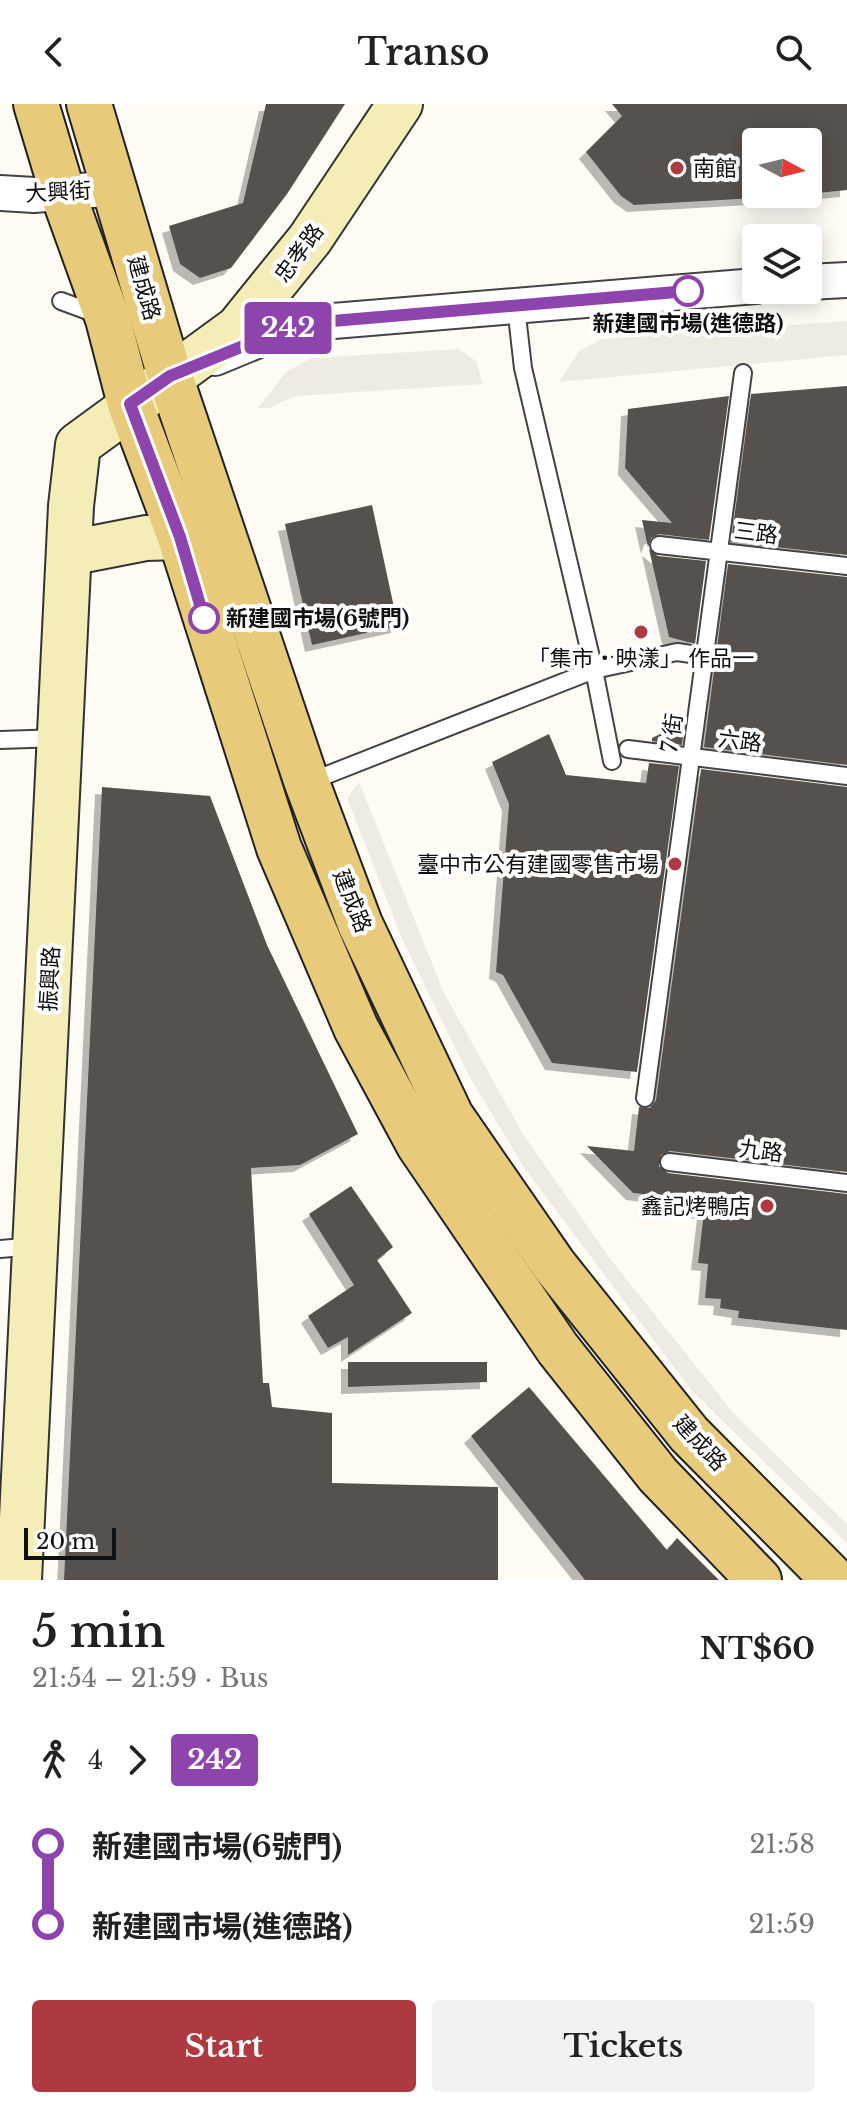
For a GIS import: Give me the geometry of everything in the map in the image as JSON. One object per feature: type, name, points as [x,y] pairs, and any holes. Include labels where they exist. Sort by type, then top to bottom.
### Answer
[{"type":"main road","name":"建成路","points":[[29,104],[108,319],[130,404],[180,537],[260,793],[297,895],[356,1028],[419,1145],[467,1220],[608,1415],[658,1475],[759,1580]]},
{"type":"main road","name":"建成路","points":[[89,104],[170,376],[221,518],[307,783],[360,924],[451,1116],[554,1265],[689,1434],[834,1580]]},
{"type":"main road","name":"忠孝路","points":[[130,404],[238,328],[263,301],[336,203],[400,104]]},
{"type":"main road","name":"振興路","points":[[19,1580],[18,1247],[62,738],[69,553],[78,445],[130,404]]},
{"type":"main road","points":[[69,553],[146,538],[180,537]]},
{"type":"street","name":"大興街","points":[[0,193],[63,194],[115,188]]},
{"type":"street","points":[[822,281],[847,280]]},
{"type":"street","points":[[170,376],[297,324],[742,287]]},
{"type":"lane","points":[[61,301],[108,319]]},
{"type":"lane","points":[[516,307],[523,368],[594,670],[612,761]]},
{"type":"lane","name":"7 街","points":[[645,1098],[743,373]]},
{"type":"lane","name":"三路","points":[[659,545],[847,566]]},
{"type":"lane","points":[[307,783],[594,670],[677,652],[705,656]]},
{"type":"lane","points":[[0,740],[62,738]]},
{"type":"lane","name":"六路","points":[[628,749],[847,776]]},
{"type":"lane","name":"九路","points":[[669,1162],[847,1183]]},
{"type":"shaded area","points":[[847,321],[847,355],[559,382],[580,350],[602,339]]},
{"type":"shaded area","points":[[459,349],[476,361],[483,384],[296,396],[269,408],[258,408],[286,372],[311,358]]},
{"type":"shaded area","points":[[359,782],[444,993],[523,1134],[611,1260],[735,1415],[847,1524],[847,1543],[691,1390],[525,1169],[469,1076],[403,941],[347,798]]},
{"type":"building","points":[[266,104],[345,104],[287,194],[231,268],[200,278],[180,264],[169,226],[243,203]]},
{"type":"building","name":"南館","points":[[612,104],[847,104],[847,190],[822,193],[822,128],[742,128],[742,199],[634,205],[621,196],[586,152],[622,116]]},
{"type":"building","points":[[847,386],[847,555],[731,542],[751,394]]},
{"type":"building","points":[[729,396],[709,540],[659,534],[651,538],[648,547],[642,520],[672,523],[625,468],[628,409]]},
{"type":"building","points":[[372,505],[398,626],[312,645],[285,524]]},
{"type":"building","points":[[649,549],[658,556],[706,561],[695,644],[669,637]]},
{"type":"building","points":[[728,564],[847,577],[847,765],[704,747]]},
{"type":"building","points":[[685,722],[682,745],[652,741],[652,738]]},
{"type":"building","points":[[549,734],[566,775],[646,783],[649,763],[679,766],[637,1072],[552,1063],[503,975],[496,972],[509,804],[492,762]]},
{"type":"building","points":[[701,769],[847,787],[847,1172],[670,1151],[661,1155],[659,1166],[668,1173],[847,1194],[847,1330],[738,1318],[739,1311],[720,1308],[721,1299],[705,1298],[708,1264],[698,1263],[704,1212],[658,1208],[660,1196],[633,1193],[587,1146],[634,1151],[639,1107],[650,1108],[656,1100]]},
{"type":"building","points":[[102,787],[210,796],[267,945],[358,1134],[300,1165],[251,1168],[263,1383],[269,1383],[272,1407],[332,1413],[332,1483],[498,1487],[498,1580],[64,1580]]},
{"type":"building","points":[[351,1186],[393,1247],[377,1260],[412,1313],[348,1355],[348,1337],[328,1348],[308,1316],[354,1285],[309,1214]]},
{"type":"building","points":[[348,1362],[487,1362],[487,1382],[348,1387]]},
{"type":"building","points":[[529,1387],[667,1550],[677,1538],[719,1580],[585,1580],[471,1436]]},
{"type":"bus line","name":"242","points":[[204,618],[165,492],[130,404],[170,376],[297,324],[688,291]]},
{"type":"place","name":"南館","points":[[677,168]]},
{"type":"place","name":"新建國市場(進德路)","points":[[688,291]]},
{"type":"place","name":"新建國市場(6號門)","points":[[204,618]]},
{"type":"place","name":"「集市‧映漾」 作品一","points":[[641,632]]},
{"type":"place","name":"臺中市公有建國零售市場","points":[[675,864]]},
{"type":"place","name":"鑫記烤鴨店","points":[[767,1206]]}]
